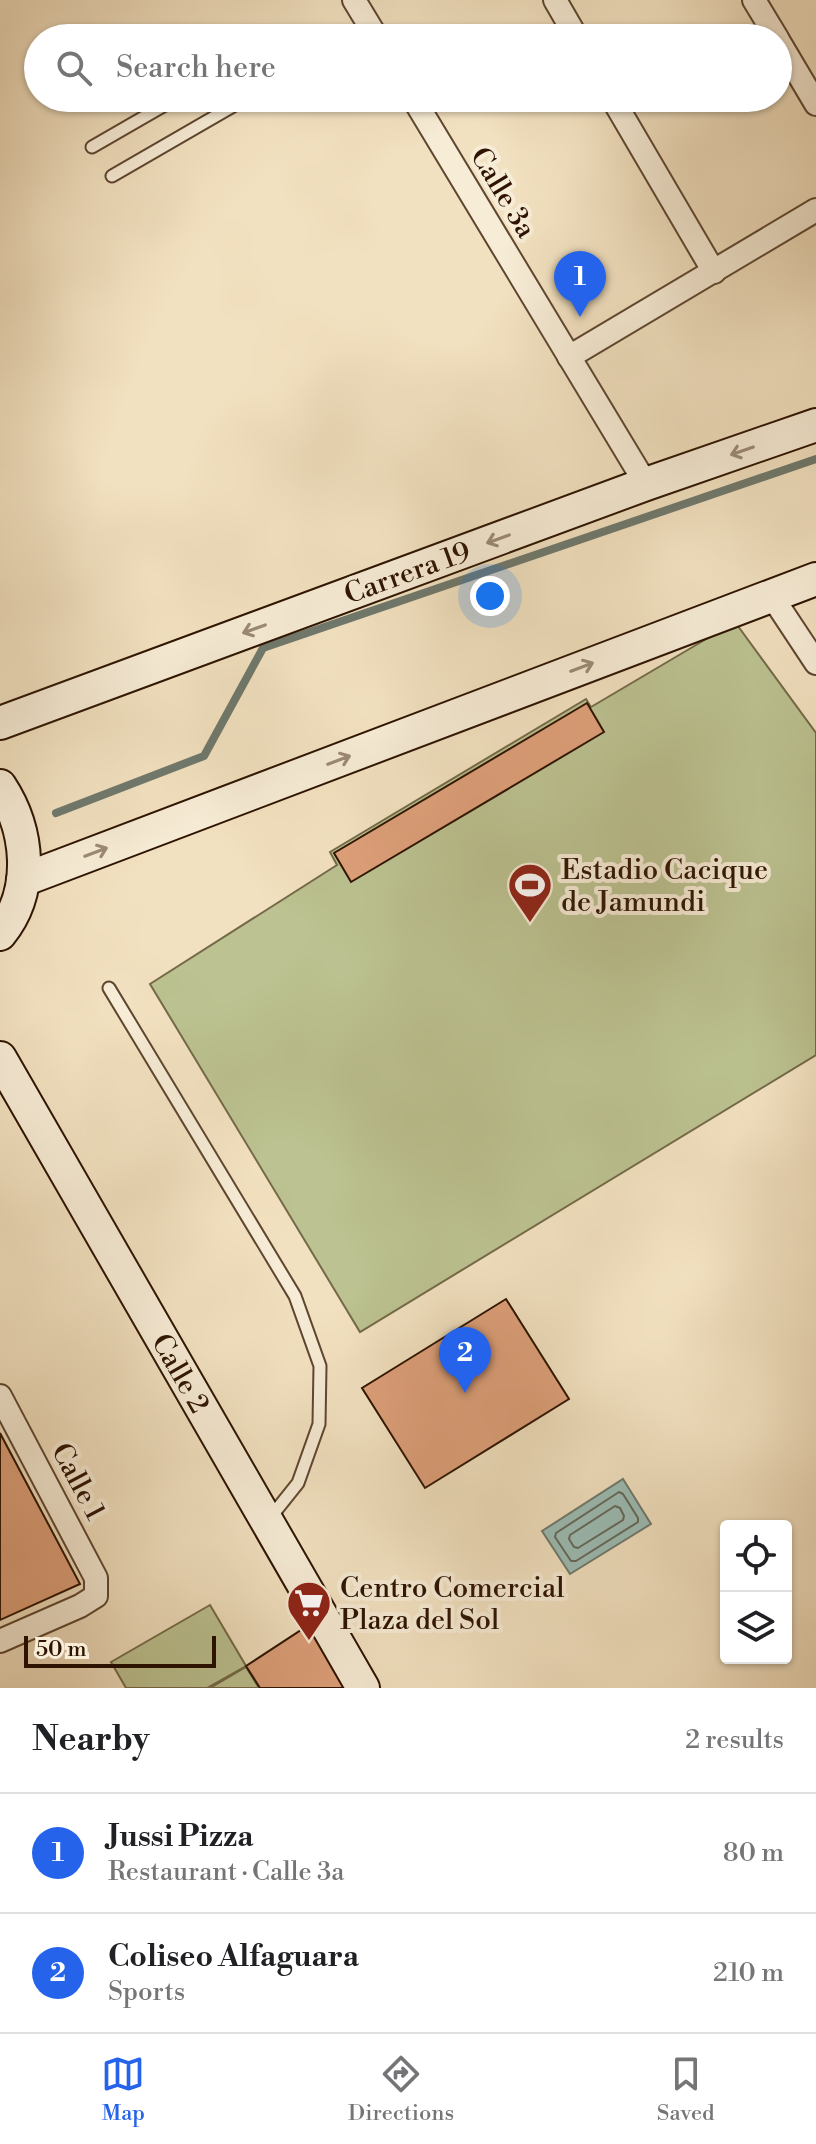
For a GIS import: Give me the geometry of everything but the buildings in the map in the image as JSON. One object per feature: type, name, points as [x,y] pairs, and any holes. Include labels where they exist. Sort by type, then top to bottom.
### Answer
[{"type":"street","points":[[354,0],[362,24]]},
{"type":"street","points":[[555,0],[569,24]]},
{"type":"street","points":[[754,0],[768,24]]},
{"type":"street","points":[[792,64],[816,104]]},
{"type":"street","name":"Calle 3a","points":[[421,112],[646,484]]},
{"type":"street","points":[[620,112],[714,272]]},
{"type":"street","points":[[569,357],[816,210]]},
{"type":"street","name":"Carrera 19","points":[[0,723],[646,484],[816,425]]},
{"type":"street","points":[[23,880],[816,579]]},
{"type":"street","points":[[771,595],[816,663]]},
{"type":"street","points":[[0,786],[21,829],[25,863],[16,906],[0,934]]},
{"type":"street","name":"Calle 2","points":[[0,1058],[363,1688]]},
{"type":"street","name":"Calle 1","points":[[0,1396],[96,1578],[96,1596],[0,1641]]},
{"type":"lane","points":[[92,147],[153,112]]},
{"type":"lane","points":[[112,176],[223,112]]},
{"type":"lane","points":[[109,988],[295,1296],[320,1366],[319,1424],[298,1483],[266,1522]]},
{"type":"green space","name":"Estadio Cacique de Jamundi","points":[[735,622],[816,733],[816,1055],[360,1332],[150,984],[337,865],[330,852],[586,699],[591,707]]},
{"type":"green space","points":[[210,1605],[246,1666],[207,1688],[126,1688],[111,1662]]},
{"type":"green space","points":[[246,1667],[259,1688],[210,1688]]},
{"type":"water","points":[[623,1479],[651,1524],[570,1574],[542,1531]]},
{"type":"waterway","points":[[56,813],[204,756],[263,648],[816,459]]},
{"type":"place","name":"Jussi Pizza","points":[[580,317]]},
{"type":"place","name":"Estadio Cacique de Jamundi","points":[[530,924]]},
{"type":"place","name":"Coliseo Alfaguara","points":[[465,1393]]},
{"type":"place","name":"Centro Comercial Plaza del Sol","points":[[309,1642]]}]
